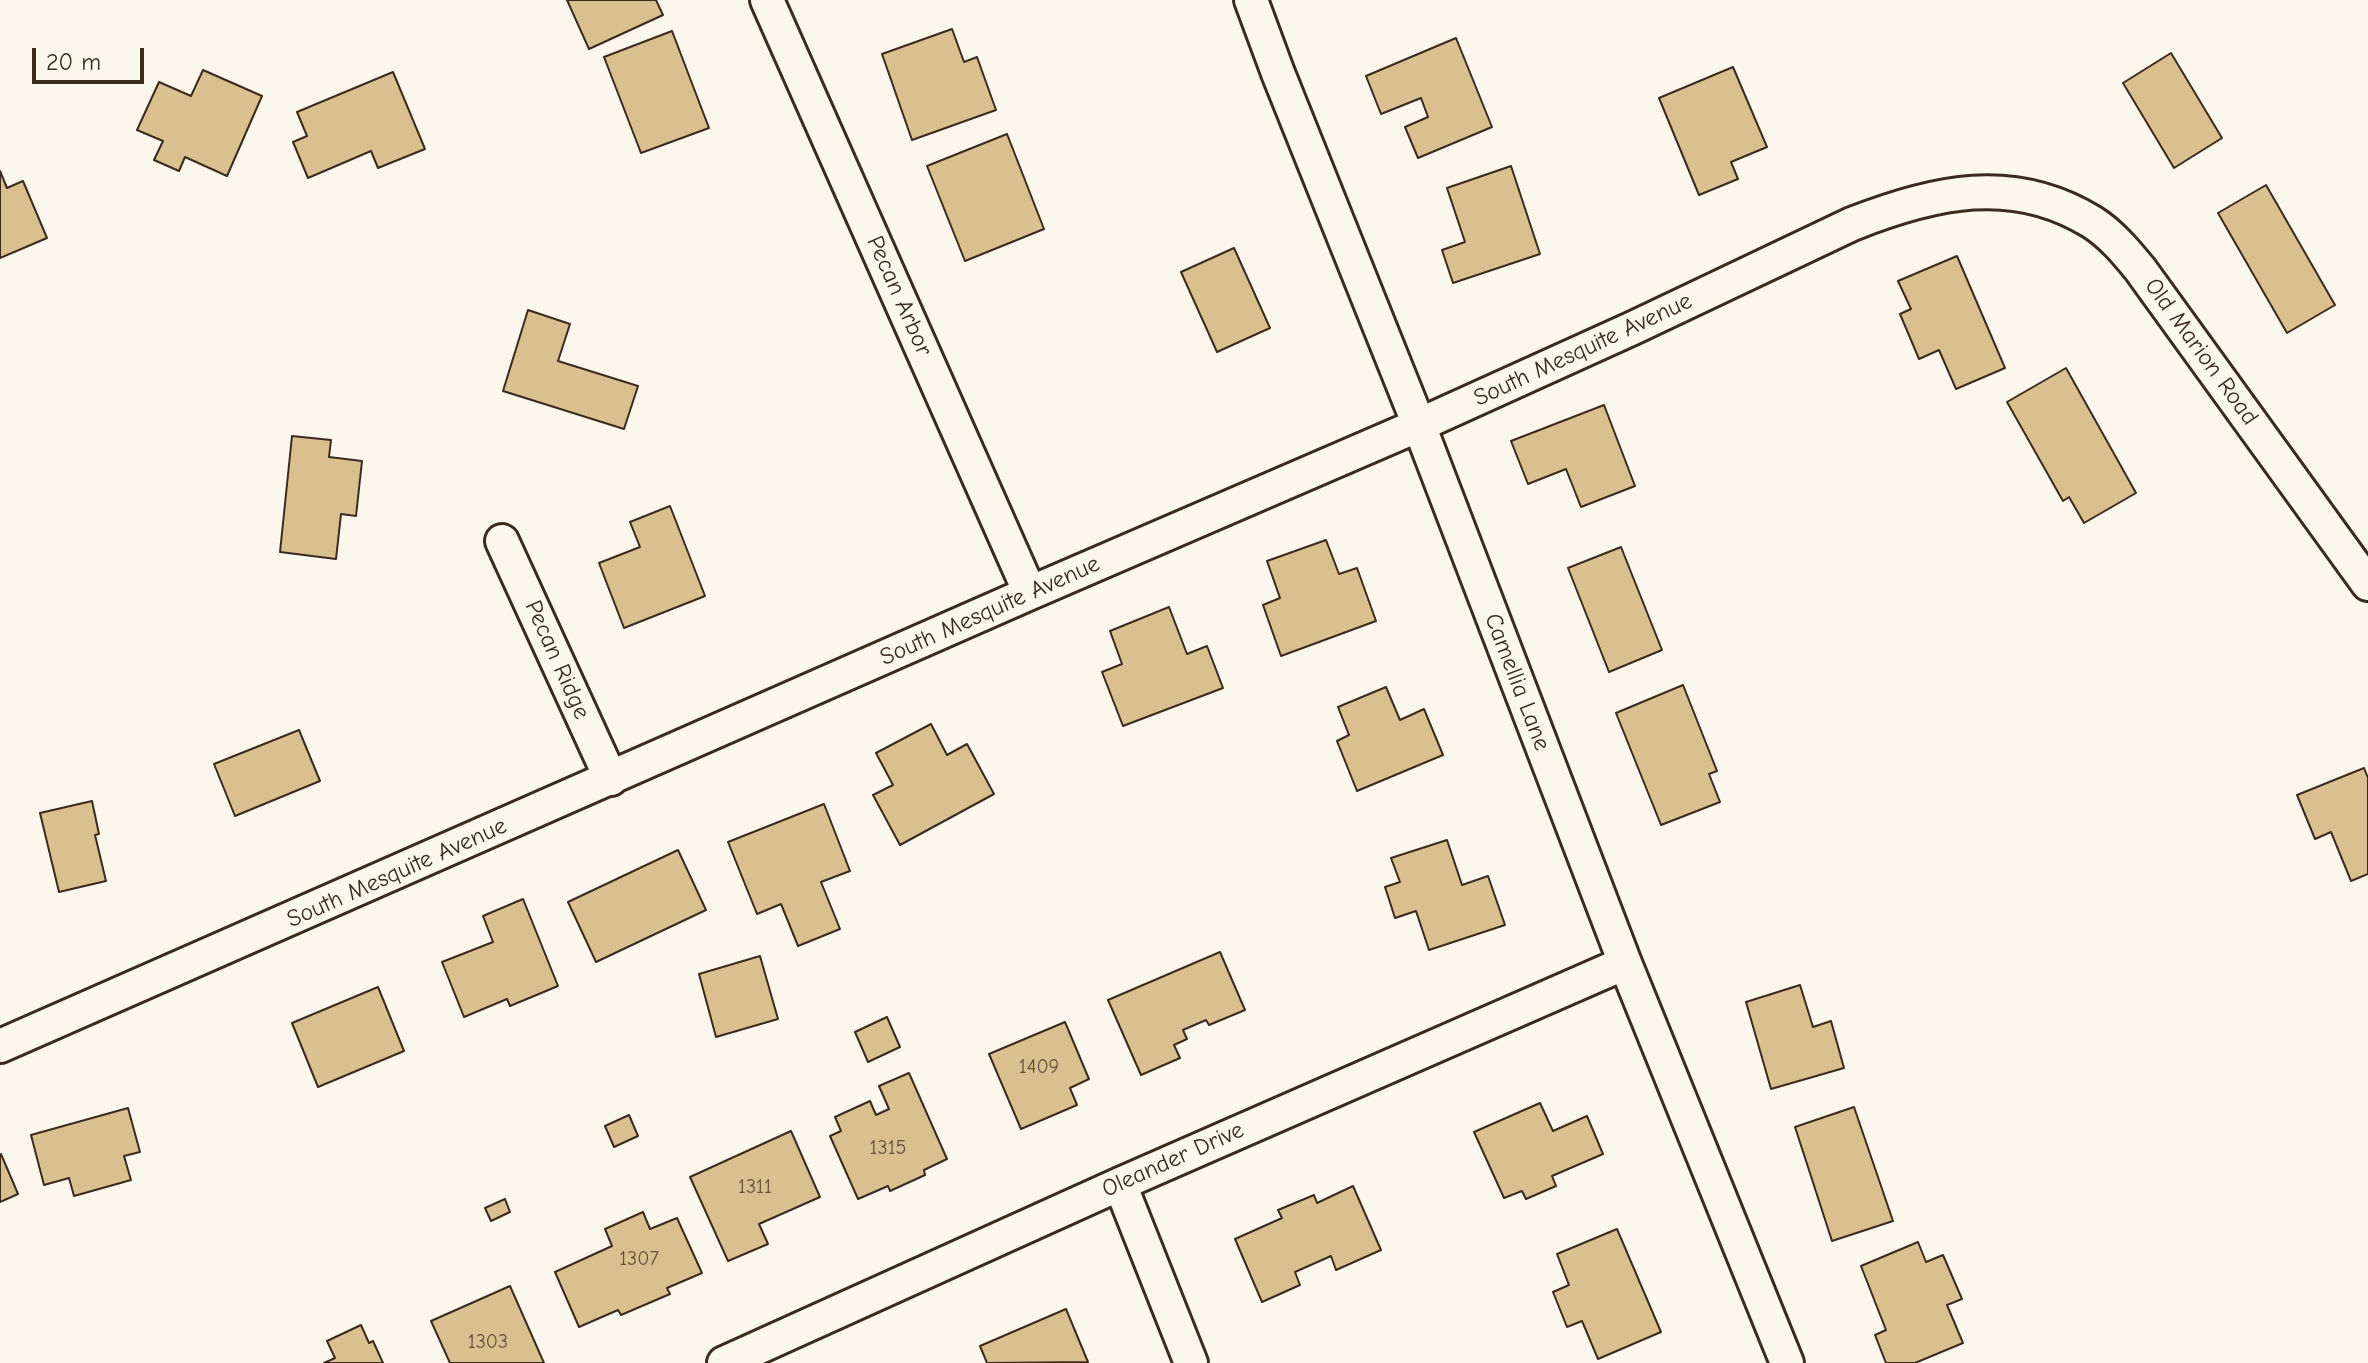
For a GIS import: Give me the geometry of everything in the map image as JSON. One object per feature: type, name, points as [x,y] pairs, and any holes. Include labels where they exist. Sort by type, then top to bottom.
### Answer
[{"type":"street","name":"Pecan Arbor","points":[[767,0],[1030,593]]},
{"type":"street","name":"Camellia Lane","points":[[1251,0],[1419,425],[1625,963],[1787,1363]]},
{"type":"street","name":"South Mesquite Avenue","points":[[0,1046],[1419,425],[1852,224],[1946,194],[1983,191]]},
{"type":"street","name":"Old Marion Road","points":[[1983,191],[2035,197],[2064,207],[2094,223],[2117,243],[2140,269],[2368,584]]},
{"type":"street","name":"Pecan Ridge","points":[[502,541],[611,779]]},
{"type":"street","name":"Oleander Drive","points":[[724,1363],[1120,1184],[1625,963]]},
{"type":"street","points":[[1120,1184],[1191,1363]]},
{"type":"building","points":[[567,0],[656,0],[663,15],[589,49]]},
{"type":"building","points":[[952,29],[964,62],[977,57],[996,110],[912,140],[882,54]]},
{"type":"building","points":[[672,31],[709,128],[641,153],[604,57]]},
{"type":"building","points":[[1456,38],[1492,127],[1418,158],[1405,127],[1428,117],[1421,98],[1381,114],[1366,76]]},
{"type":"building","points":[[2171,53],[2222,138],[2174,168],[2123,83]]},
{"type":"building","points":[[1733,67],[1767,147],[1731,162],[1738,179],[1699,195],[1659,98]]},
{"type":"building","points":[[203,70],[262,96],[227,176],[185,157],[179,171],[154,160],[163,141],[137,130],[159,82],[191,96]]},
{"type":"building","points":[[393,72],[425,149],[378,168],[371,151],[308,178],[293,142],[307,136],[297,112]]},
{"type":"building","points":[[1007,134],[1044,229],[965,261],[927,166]]},
{"type":"building","points":[[1511,166],[1540,254],[1453,283],[1442,250],[1465,242],[1447,188]]},
{"type":"building","points":[[0,171],[7,188],[23,181],[47,238],[0,258]]},
{"type":"building","points":[[2266,185],[2335,305],[2287,333],[2218,213]]},
{"type":"building","points":[[1234,248],[1270,328],[1217,352],[1181,272]]},
{"type":"building","points":[[1957,256],[2005,368],[1956,389],[1939,350],[1919,359],[1900,314],[1911,309],[1898,281]]},
{"type":"building","points":[[528,310],[570,324],[558,361],[638,386],[624,429],[503,391]]},
{"type":"building","points":[[2066,368],[2136,493],[2084,523],[2069,497],[2063,501],[2007,402]]},
{"type":"building","points":[[1604,405],[1635,486],[1581,507],[1566,469],[1528,484],[1511,441]]},
{"type":"building","points":[[292,436],[331,440],[329,457],[362,461],[356,516],[341,514],[336,559],[280,552]]},
{"type":"building","points":[[670,506],[705,596],[624,628],[599,563],[640,547],[630,522]]},
{"type":"building","points":[[1326,540],[1339,574],[1357,568],[1376,621],[1281,656],[1263,605],[1280,598],[1267,561]]},
{"type":"building","points":[[1621,547],[1662,650],[1609,672],[1568,568]]},
{"type":"building","points":[[1169,607],[1187,654],[1207,646],[1223,688],[1123,726],[1102,672],[1122,664],[1110,631]]},
{"type":"building","points":[[1683,685],[1717,771],[1709,774],[1720,802],[1661,825],[1616,713]]},
{"type":"building","points":[[1386,687],[1400,720],[1424,709],[1443,755],[1357,791],[1337,741],[1349,735],[1338,707]]},
{"type":"building","points":[[931,724],[947,755],[967,744],[994,794],[900,845],[873,795],[893,785],[876,753]]},
{"type":"building","points":[[299,730],[320,781],[235,816],[214,764]]},
{"type":"building","points":[[2364,768],[2368,778],[2368,874],[2351,881],[2331,832],[2315,839],[2297,795]]},
{"type":"building","points":[[92,801],[99,834],[95,835],[106,881],[59,892],[40,813]]},
{"type":"building","points":[[824,804],[850,871],[821,882],[840,929],[798,946],[781,904],[757,914],[728,842]]},
{"type":"building","points":[[1447,840],[1462,885],[1488,876],[1505,925],[1429,950],[1416,911],[1395,918],[1385,887],[1400,882],[1391,858]]},
{"type":"building","points":[[678,850],[706,910],[596,962],[568,902]]},
{"type":"building","points":[[523,899],[558,986],[510,1006],[507,999],[464,1017],[442,962],[493,942],[483,916]]},
{"type":"building","points":[[1220,952],[1245,1010],[1209,1025],[1206,1020],[1183,1030],[1187,1039],[1174,1045],[1180,1058],[1141,1075],[1108,1000]]},
{"type":"building","points":[[760,956],[778,1019],[716,1037],[699,974]]},
{"type":"building","points":[[1800,985],[1813,1027],[1831,1021],[1844,1068],[1771,1089],[1746,1002]]},
{"type":"building","points":[[378,987],[404,1051],[318,1087],[292,1023]]},
{"type":"building","points":[[887,1017],[900,1047],[868,1062],[855,1032]]},
{"type":"building","points":[[1065,1022],[1089,1079],[1070,1088],[1077,1105],[1021,1129],[989,1054]]},
{"type":"building","points":[[909,1073],[947,1159],[924,1170],[925,1175],[890,1191],[888,1186],[858,1199],[830,1136],[841,1131],[835,1117],[870,1101],[876,1115],[889,1109],[879,1086]]},
{"type":"building","points":[[1540,1103],[1553,1131],[1587,1116],[1603,1154],[1552,1176],[1556,1186],[1526,1199],[1522,1191],[1504,1198],[1474,1132]]},
{"type":"building","points":[[1854,1107],[1893,1221],[1832,1241],[1795,1127]]},
{"type":"building","points":[[128,1108],[140,1152],[124,1156],[131,1180],[74,1196],[69,1178],[44,1185],[31,1135]]},
{"type":"building","points":[[629,1115],[638,1136],[614,1147],[605,1126]]},
{"type":"building","points":[[791,1131],[820,1197],[759,1224],[768,1244],[728,1261],[690,1177]]},
{"type":"building","points":[[0,1155],[18,1194],[0,1202]]},
{"type":"building","points":[[1353,1186],[1381,1250],[1336,1270],[1331,1256],[1295,1272],[1300,1285],[1262,1302],[1235,1239],[1282,1218],[1278,1210],[1314,1195],[1317,1203]]},
{"type":"building","points":[[505,1199],[510,1212],[491,1221],[485,1208]]},
{"type":"building","points":[[643,1212],[650,1229],[677,1218],[702,1273],[667,1288],[670,1294],[621,1315],[618,1310],[579,1327],[555,1272],[612,1246],[605,1229]]},
{"type":"building","points":[[1617,1229],[1661,1332],[1598,1359],[1582,1321],[1567,1327],[1553,1292],[1569,1285],[1557,1254]]},
{"type":"building","points":[[1918,1242],[1926,1262],[1943,1255],[1962,1299],[1947,1305],[1963,1343],[1915,1363],[1886,1363],[1875,1335],[1886,1330],[1861,1266]]},
{"type":"building","points":[[510,1286],[544,1363],[450,1363],[431,1321]]},
{"type":"building","points":[[1066,1309],[1088,1362],[987,1363],[980,1346]]},
{"type":"building","points":[[361,1325],[383,1363],[324,1363],[335,1358],[327,1341]]}]
